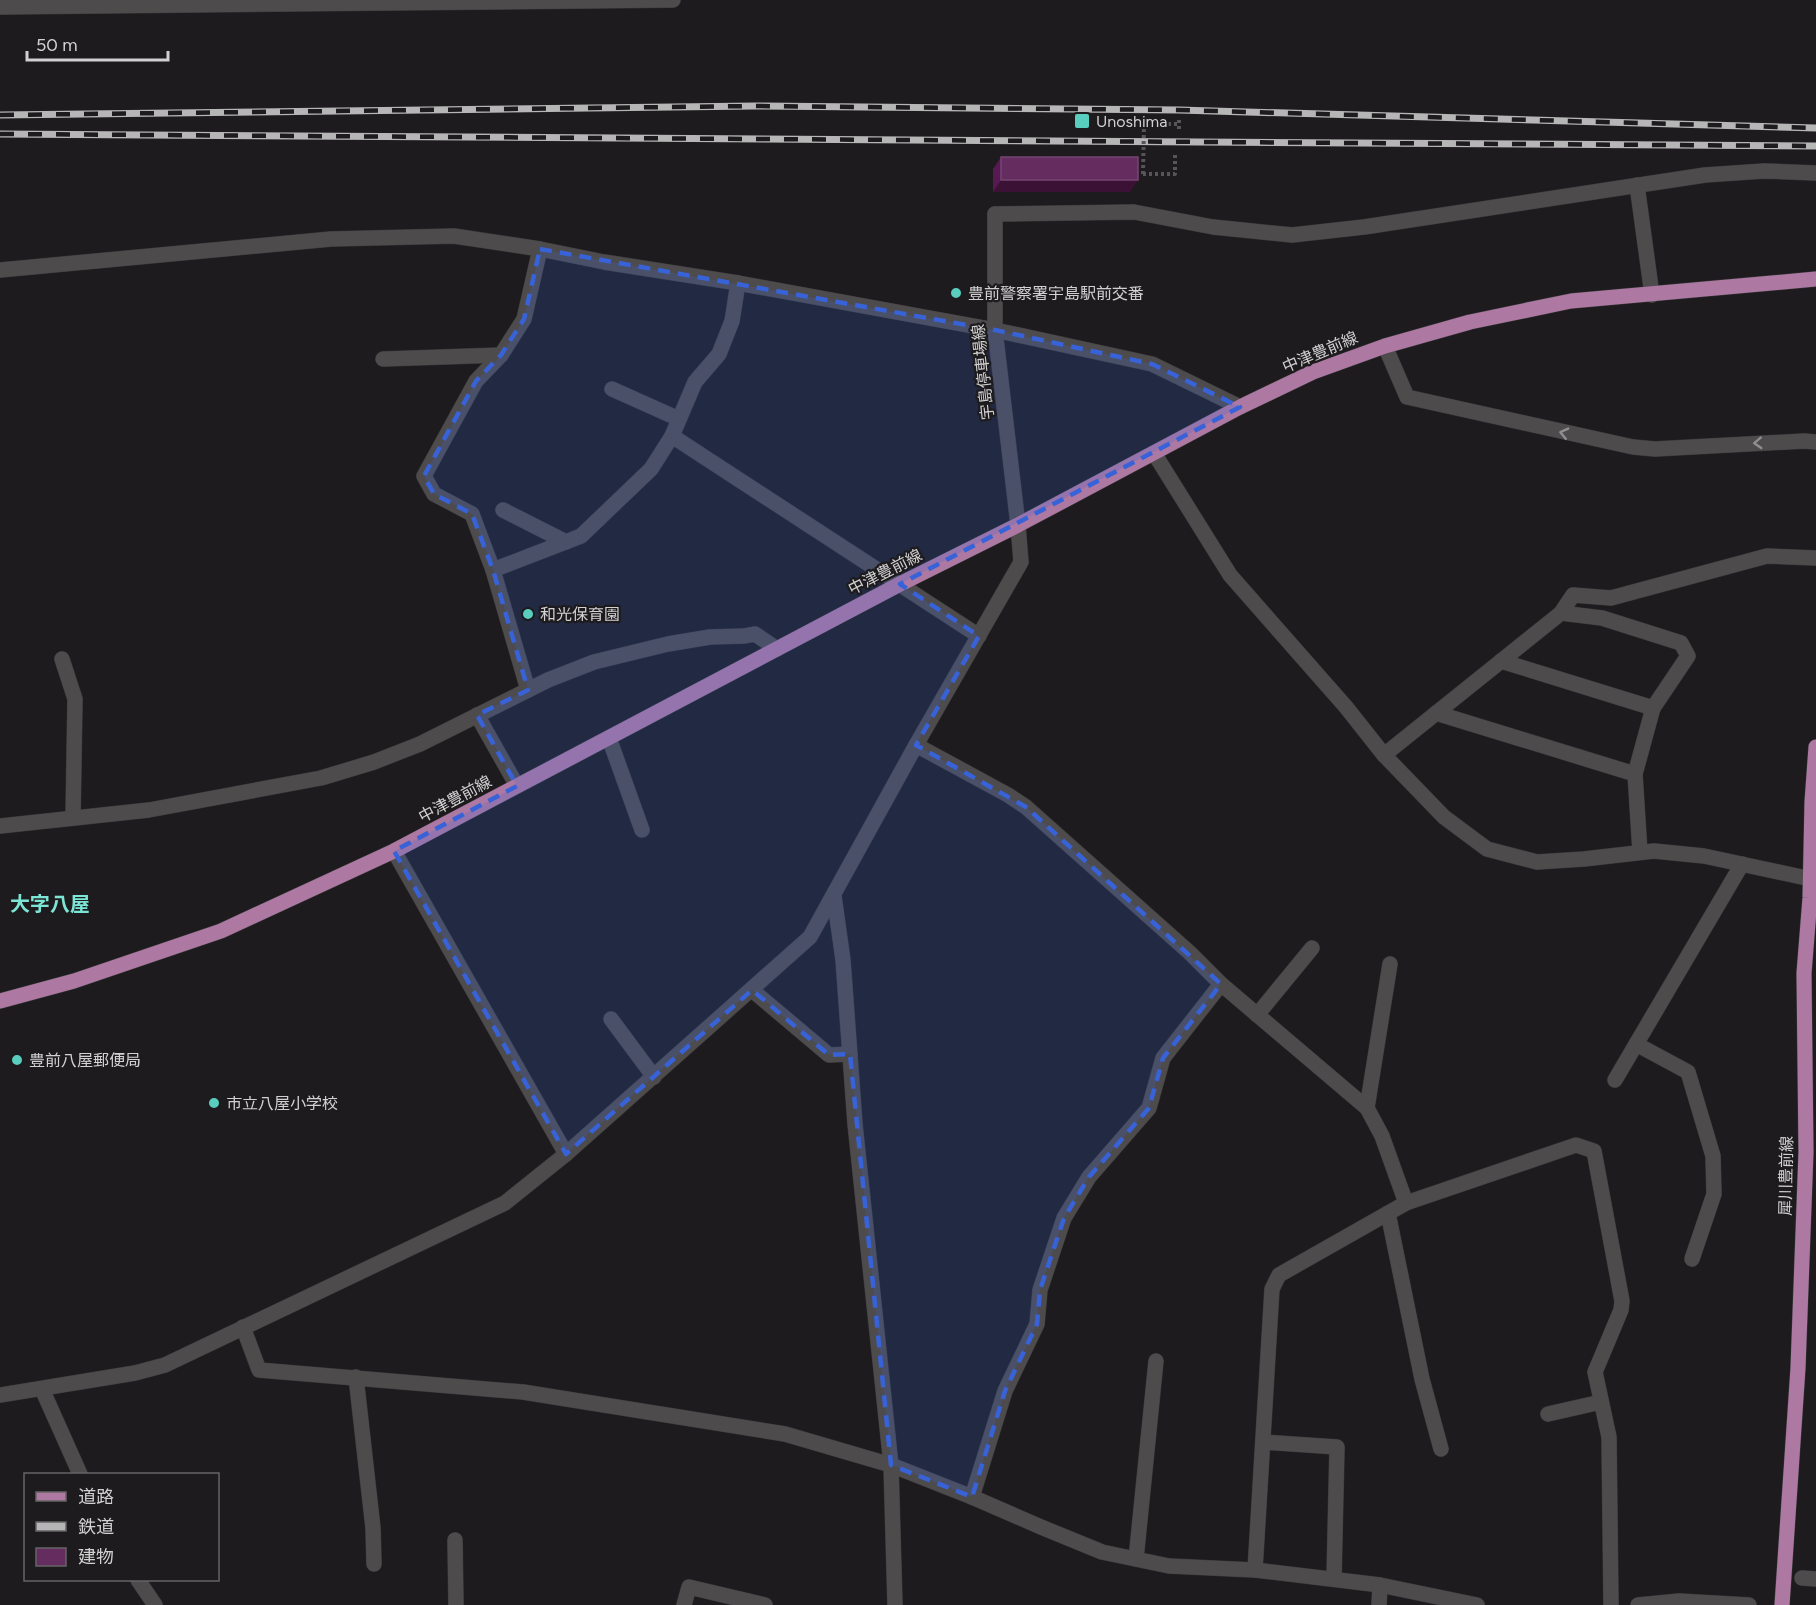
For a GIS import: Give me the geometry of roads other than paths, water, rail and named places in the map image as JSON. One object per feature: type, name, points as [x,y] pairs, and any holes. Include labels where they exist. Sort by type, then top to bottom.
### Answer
[{"type":"main road","name":"中津豊前線","points":[[0,1000],[74,981],[221,931],[394,851],[900,584],[1018,525],[1240,407],[1313,372],[1384,346],[1470,322],[1571,301],[1816,279]]},
{"type":"main road","name":"犀川豊前線","points":[[1782,1605],[1800,1322],[1806,1152],[1804,973],[1811,879],[1812,802],[1816,747]]},
{"type":"street","points":[[0,7],[673,0]]},
{"type":"street","points":[[1652,295],[1637,185],[1705,175],[1764,171],[1816,173]]},
{"type":"street","name":"宇島停車場線","points":[[0,1395],[135,1373],[165,1365],[504,1203],[566,1154],[810,937],[1021,562],[995,330],[995,214],[1134,212],[1213,227],[1292,235],[1375,225],[1637,185]]},
{"type":"street","points":[[0,270],[331,239],[454,236],[738,283],[995,330],[1152,364],[1240,407]]},
{"type":"street","points":[[528,690],[493,570],[472,514],[434,494],[424,476],[476,381],[501,355],[524,319],[540,249]]},
{"type":"street","points":[[493,570],[580,536],[651,469],[672,436],[695,382],[719,354],[732,321],[738,283]]},
{"type":"street","points":[[1384,346],[1407,397],[1610,443],[1655,449],[1816,442]]},
{"type":"street","points":[[383,359],[501,355]]},
{"type":"street","points":[[612,389],[680,419]]},
{"type":"street","points":[[672,436],[979,636]]},
{"type":"street","points":[[1154,453],[1230,575],[1346,707],[1384,755],[1444,817],[1487,849],[1537,862],[1654,851],[1704,856],[1811,879]]},
{"type":"street","points":[[503,510],[566,542]]},
{"type":"street","points":[[1384,755],[1561,613],[1573,595],[1611,598],[1767,556],[1816,558]]},
{"type":"street","points":[[1561,613],[1602,618],[1681,643],[1688,656],[1653,708],[1635,774],[1640,852]]},
{"type":"street","points":[[0,826],[149,810],[321,778],[383,759],[420,744],[528,690],[594,662],[668,644],[710,637],[755,634],[777,649]]},
{"type":"street","points":[[62,659],[75,699],[73,818]]},
{"type":"street","points":[[1501,661],[1653,708]]},
{"type":"street","points":[[1436,713],[1635,774]]},
{"type":"street","points":[[477,715],[517,786]]},
{"type":"street","points":[[609,738],[642,830]]},
{"type":"street","points":[[916,745],[1026,807],[1190,953],[1221,984],[1367,1108],[1382,1136],[1406,1203]]},
{"type":"street","points":[[394,851],[566,1154]]},
{"type":"street","points":[[1615,1080],[1742,864]]},
{"type":"street","points":[[834,896],[843,960],[855,1124],[891,1466],[895,1605]]},
{"type":"street","points":[[1257,1015],[1312,948]]},
{"type":"street","points":[[1367,1108],[1390,964]]},
{"type":"street","points":[[972,1497],[1005,1391],[1037,1324],[1040,1290],[1064,1218],[1089,1177],[1149,1108],[1163,1058],[1221,984]]},
{"type":"street","points":[[752,990],[829,1054],[850,1054]]},
{"type":"street","points":[[610,1019],[654,1077]]},
{"type":"street","points":[[1636,1044],[1688,1072],[1713,1156],[1714,1194],[1692,1259]]},
{"type":"street","points":[[1255,1570],[1272,1289],[1279,1275],[1406,1203],[1576,1145],[1594,1151],[1622,1301],[1621,1310],[1595,1372],[1609,1437],[1611,1605]]},
{"type":"street","points":[[1388,1213],[1422,1379],[1441,1449]]},
{"type":"street","points":[[243,1327],[259,1370],[523,1392],[785,1434],[891,1466],[972,1497],[1102,1552],[1169,1566],[1255,1570],[1380,1585],[1477,1605]]},
{"type":"street","points":[[1136,1559],[1156,1361]]},
{"type":"street","points":[[356,1377],[373,1528],[374,1563]]},
{"type":"street","points":[[42,1389],[80,1473]]},
{"type":"street","points":[[1548,1414],[1601,1402]]},
{"type":"street","points":[[1263,1443],[1338,1447],[1334,1579]]},
{"type":"street","points":[[455,1540],[456,1605]]},
{"type":"street","points":[[139,1581],[155,1605]]},
{"type":"street","points":[[1378,1605],[1380,1585]]},
{"type":"street","points":[[684,1605],[689,1587],[765,1605]]},
{"type":"street","points":[[1638,1605],[1679,1601],[1749,1605]]},
{"type":"railway","points":[[0,115],[755,106],[1179,110],[1816,128]]},
{"type":"railway","points":[[0,134],[1816,146]]},
{"type":"place","name":"Unoshima","points":[[1082,121]]},
{"type":"place","name":"豊前警察署宇島駅前交番","points":[[956,293]]},
{"type":"place","name":"和光保育園","points":[[528,614]]},
{"type":"place","name":"豊前八屋郵便局","points":[[17,1060]]},
{"type":"place","name":"市立八屋小学校","points":[[214,1103]]},
{"type":"district","name":"大字八屋","points":[[50,904]]}]
